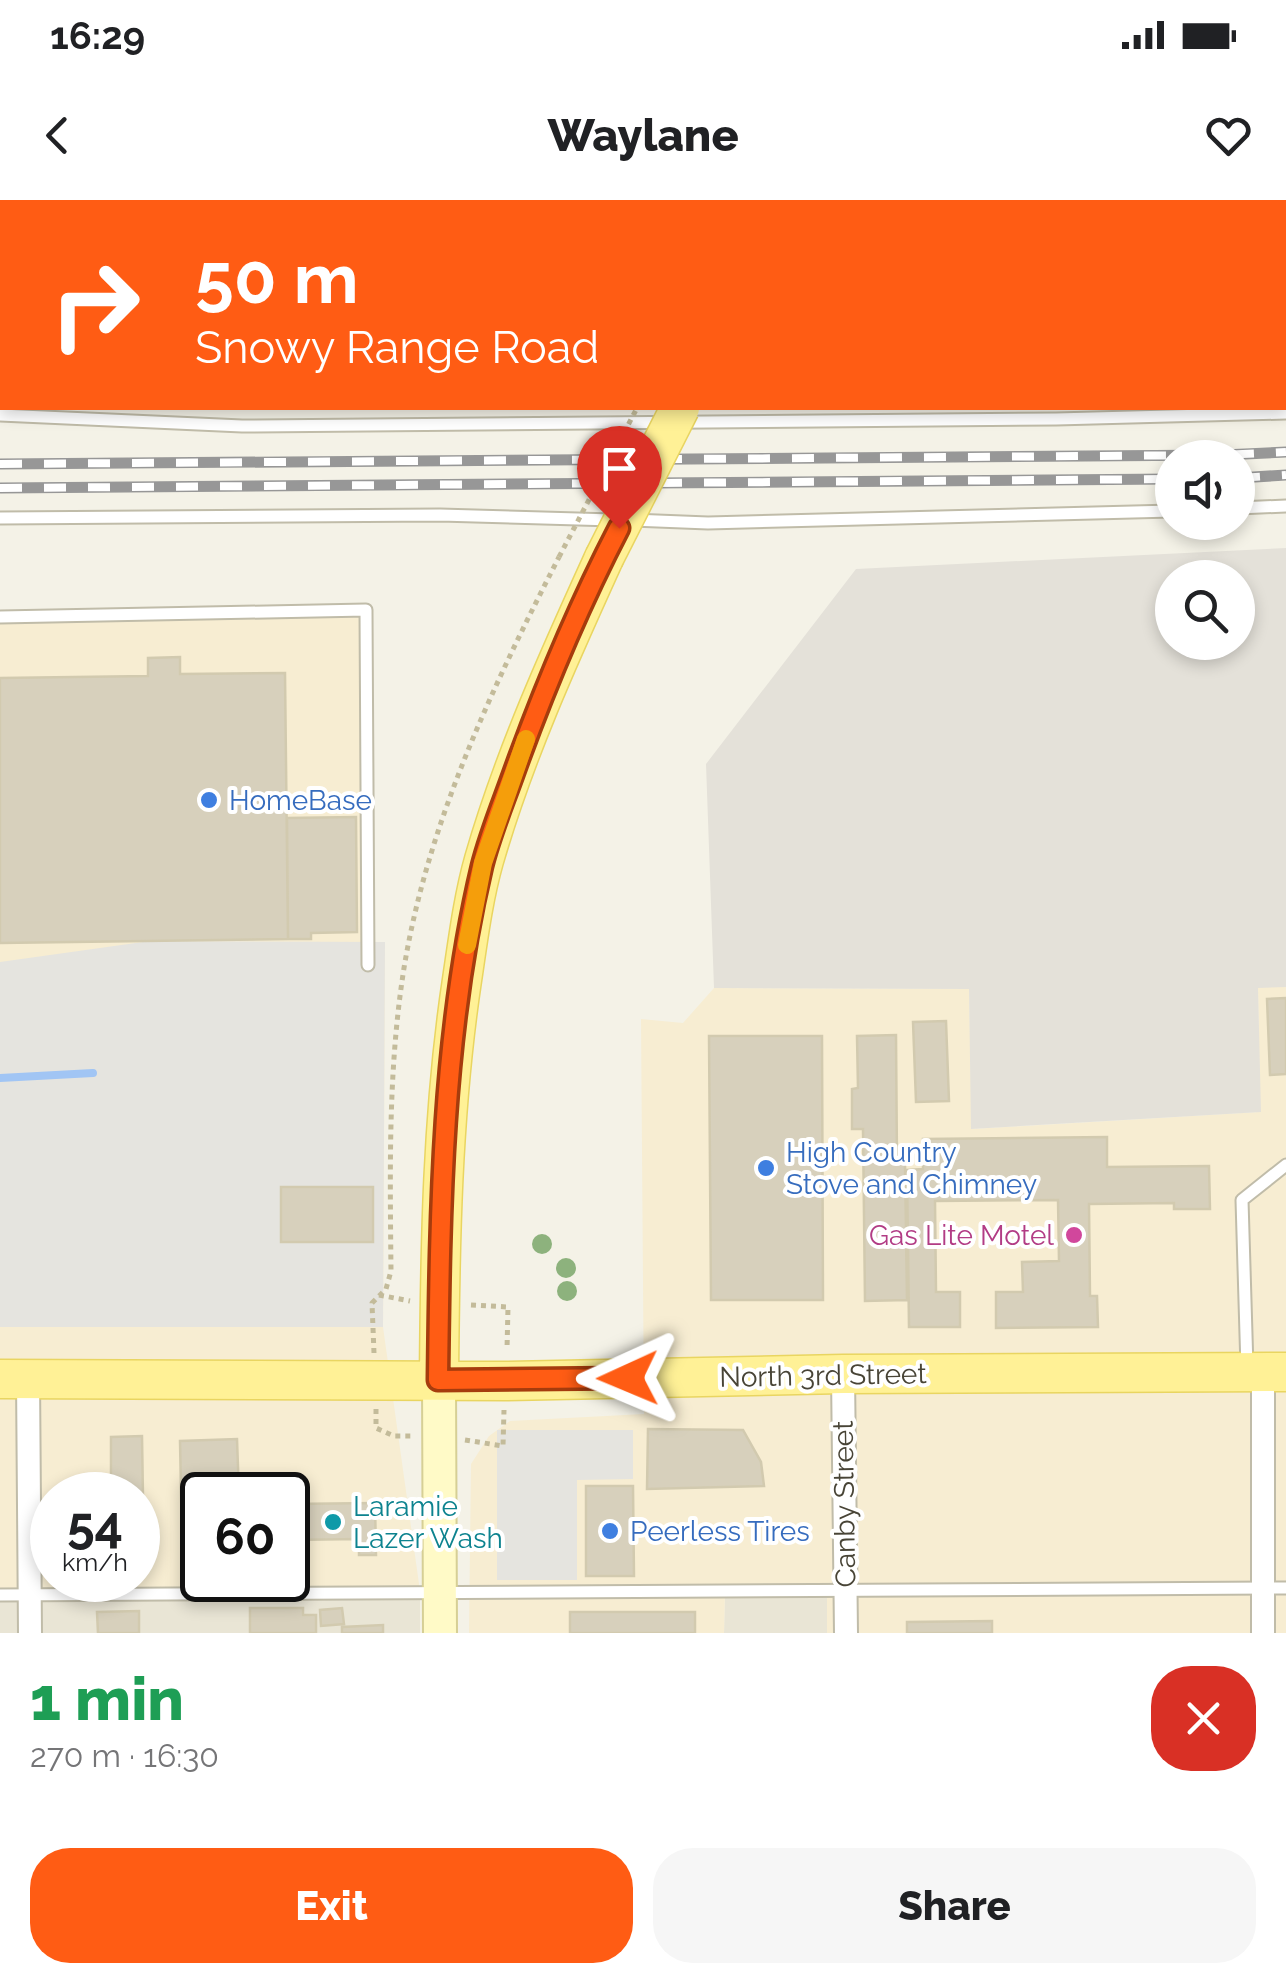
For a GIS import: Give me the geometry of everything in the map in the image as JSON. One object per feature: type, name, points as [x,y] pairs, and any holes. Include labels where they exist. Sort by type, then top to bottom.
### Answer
[{"type":"main road","points":[[440,1633],[438,1380],[444,1140],[472,916],[483,863],[543,692],[604,558],[679,410]]},
{"type":"main road","name":"North 3rd Street","points":[[14,1378],[438,1380],[1265,1372]]},
{"type":"street","points":[[1263,1633],[1265,1372]]},
{"type":"street","name":"Canby Street","points":[[843,1374],[846,1633]]},
{"type":"street","points":[[14,1378],[30,1594]]},
{"type":"street","points":[[30,1602],[30,1633]]},
{"type":"lane","points":[[0,415],[242,426],[1286,413]]},
{"type":"lane","points":[[1255,507],[1286,506]]},
{"type":"lane","points":[[0,518],[440,515],[708,522],[1155,511]]},
{"type":"lane","points":[[0,617],[366,610],[368,964]]},
{"type":"lane","points":[[1265,1372],[1242,1200],[1286,1166]]},
{"type":"lane","points":[[160,1593],[1286,1588]]},
{"type":"lane","points":[[0,1594],[30,1594]]},
{"type":"path","points":[[559,558],[636,410]]},
{"type":"shaded area","points":[[1286,548],[1286,987],[1258,988],[1261,1112],[971,1129],[969,989],[714,988],[706,764],[856,569]]},
{"type":"shaded area","points":[[366,610],[368,943],[385,942],[383,1327],[420,1591],[310,1592],[310,1472],[180,1472],[180,1593],[160,1593],[160,1472],[30,1472],[30,1595],[0,1595],[0,617]]},
{"type":"shaded area","points":[[150,941],[385,942],[383,1327],[0,1327],[0,962]]},
{"type":"shaded area","points":[[1258,987],[1286,987],[1286,1633],[827,1633],[827,1591],[725,1590],[724,1633],[469,1633],[471,1464],[489,1436],[510,1421],[644,1414],[641,1019],[683,1023],[714,988],[969,989],[972,1129],[1260,1112]]},
{"type":"shaded area","points":[[497,1430],[633,1430],[633,1479],[577,1480],[577,1580],[497,1580]]},
{"type":"shaded area","points":[[725,1590],[827,1590],[827,1633],[724,1633]]},
{"type":"shaded area","points":[[420,1591],[420,1633],[0,1633],[0,1595],[30,1595],[30,1602],[160,1602],[160,1593],[180,1593],[180,1602],[310,1602],[310,1592]]},
{"type":"building","points":[[180,657],[180,674],[285,673],[288,939],[0,943],[0,678],[148,676],[148,658]]},
{"type":"building","points":[[356,817],[357,932],[311,933],[311,939],[288,939],[287,818]]},
{"type":"building","points":[[1286,998],[1286,1074],[1270,1075],[1267,999]]},
{"type":"building","points":[[946,1021],[949,1101],[916,1102],[913,1022]]},
{"type":"building","points":[[896,1035],[897,1163],[905,1163],[907,1300],[865,1301],[863,1129],[852,1129],[852,1089],[858,1088],[857,1036]]},
{"type":"building","name":"High Country Stove and Chimney","points":[[709,1036],[822,1036],[823,1300],[711,1300]]},
{"type":"building","name":"Gas Lite Motel","points":[[1107,1137],[1107,1167],[1209,1166],[1210,1209],[1174,1209],[1174,1203],[1089,1204],[1090,1296],[1097,1296],[1098,1327],[996,1328],[996,1292],[1023,1292],[1022,1262],[1059,1261],[1058,1200],[935,1201],[936,1292],[960,1292],[960,1327],[909,1327],[907,1170],[923,1169],[923,1139]]},
{"type":"building","points":[[281,1187],[373,1187],[373,1242],[281,1242]]},
{"type":"building","points":[[648,1429],[743,1430],[761,1462],[764,1486],[647,1489]]},
{"type":"building","points":[[142,1436],[143,1472],[111,1472],[111,1437]]},
{"type":"building","points":[[237,1439],[238,1472],[181,1472],[180,1441]]},
{"type":"building","name":"Peerless Tires","points":[[586,1486],[633,1486],[634,1576],[586,1576]]},
{"type":"building","name":"Laramie Lazer Wash","points":[[375,1503],[376,1555],[359,1555],[359,1539],[310,1540],[310,1504]]},
{"type":"building","points":[[250,1608],[303,1608],[303,1615],[316,1615],[316,1633],[250,1633]]},
{"type":"building","points":[[342,1608],[344,1624],[321,1626],[320,1610]]},
{"type":"building","points":[[139,1611],[139,1633],[98,1633],[97,1612]]},
{"type":"building","points":[[570,1612],[695,1612],[695,1633],[570,1633]]},
{"type":"building","points":[[992,1621],[992,1633],[907,1633],[907,1622]]},
{"type":"building","points":[[383,1625],[383,1633],[342,1633],[342,1627]]},
{"type":"waterway","points":[[0,1078],[93,1073]]},
{"type":"railway","points":[[0,464],[1286,452]]},
{"type":"railway","points":[[1255,477],[1286,475]]},
{"type":"railway","points":[[0,488],[1155,479]]},
{"type":"slow traffic","points":[[467,945],[483,863],[526,739]]},
{"type":"place","name":"HomeBase","points":[[209,800]]},
{"type":"place","name":"High Country Stove and Chimney","points":[[766,1168]]},
{"type":"place","name":"Gas Lite Motel","points":[[1074,1235]]},
{"type":"place","name":"Laramie Lazer Wash","points":[[333,1522]]},
{"type":"place","name":"Peerless Tires","points":[[610,1531]]},
{"type":"route","points":[[619,528],[543,692],[483,863],[469,934],[447,1102],[441,1179],[438,1380],[628,1378]]}]
